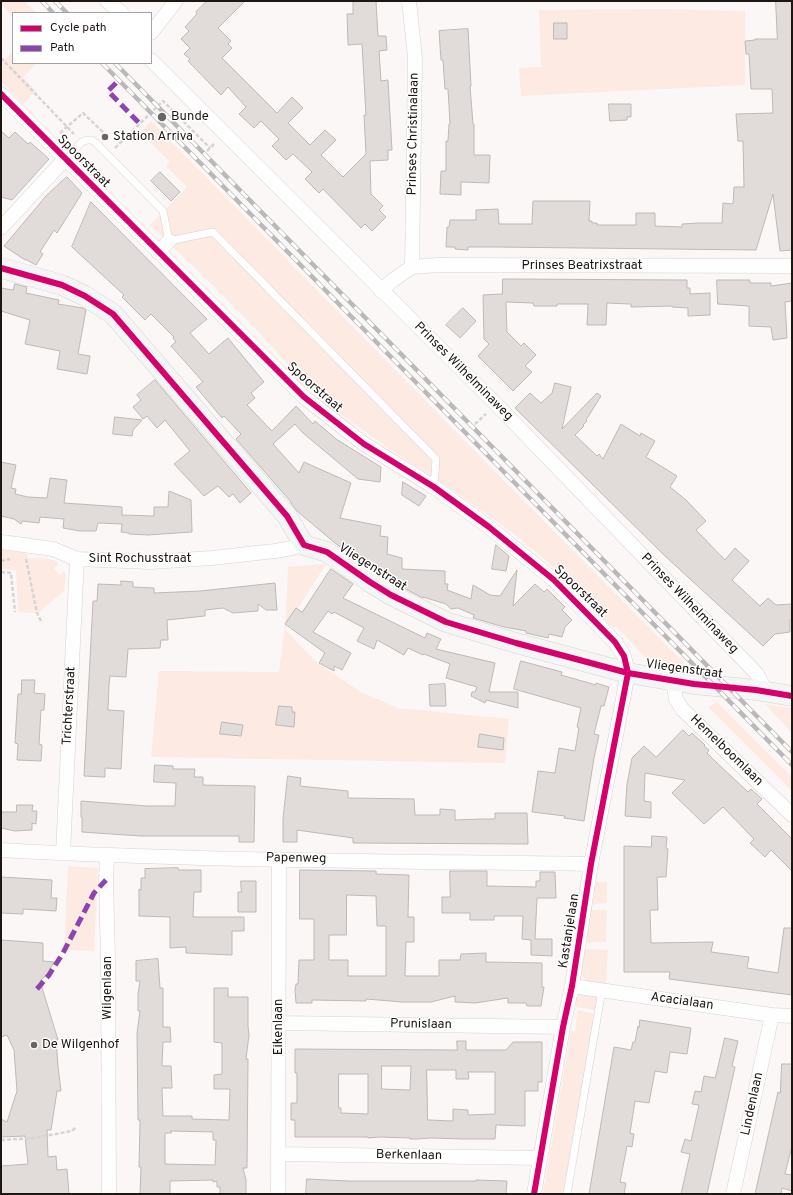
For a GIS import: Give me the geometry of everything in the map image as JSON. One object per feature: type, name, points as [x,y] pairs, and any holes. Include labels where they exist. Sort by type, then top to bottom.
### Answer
[{"type":"main road","points":[[1,268],[62,285],[85,296],[114,314],[287,516],[304,545]]},
{"type":"main road","name":"Vliegenstraat","points":[[304,545],[326,552],[391,595],[446,622],[516,643],[628,672],[673,681],[792,696]]},
{"type":"street","points":[[107,1],[121,12]]},
{"type":"street","points":[[152,32],[176,1]]},
{"type":"street","name":"Prinses Christinalaan","points":[[409,1],[415,58],[412,267]]},
{"type":"street","name":"Prinses Wilhelminaweg","points":[[152,61],[496,404],[757,674],[766,692]]},
{"type":"street","name":"Spoorstraat","points":[[1,94],[304,397],[364,444],[434,487],[489,527],[554,580],[615,642],[624,656],[628,672]]},
{"type":"street","points":[[1,228],[65,159]]},
{"type":"street","points":[[158,252],[169,241]]},
{"type":"street","name":"Prinses Beatrixstraat","points":[[381,291],[393,280],[412,267],[438,265],[792,266]]},
{"type":"street","name":"Sint Rochusstraat","points":[[1,542],[53,549],[77,559],[150,562],[204,559],[275,551],[304,545]]},
{"type":"street","name":"Trichterstraat","points":[[63,853],[77,559]]},
{"type":"street","name":"Kastanjelaan","points":[[534,1194],[539,1158],[572,986],[591,864],[628,672]]},
{"type":"street","name":"Hemelboomlaan","points":[[673,681],[676,699],[682,708],[792,815]]},
{"type":"street","name":"Papenweg","points":[[1,850],[107,855],[591,864]]},
{"type":"street","name":"Wilgenlaan","points":[[107,855],[109,1194]]},
{"type":"street","name":"Eikenlaan","points":[[278,1194],[279,859]]},
{"type":"street","name":"Acacialaan","points":[[572,986],[772,1015],[792,1016]]},
{"type":"street","name":"Lindenlaan","points":[[733,1194],[772,1015]]},
{"type":"street","name":"Prunislaan","points":[[279,1023],[563,1028]]},
{"type":"street","name":"Berkenlaan","points":[[279,1154],[539,1158]]},
{"type":"lane","name":"Spoorstraat","points":[[65,159],[82,142],[92,140],[96,143],[163,211],[169,241]]},
{"type":"lane","points":[[169,241],[213,232],[436,459],[434,487]]},
{"type":"lane","points":[[567,1194],[602,990]]},
{"type":"path","points":[[1,58],[82,142]]},
{"type":"path","points":[[117,146],[163,101],[210,148]]},
{"type":"path","points":[[166,104],[166,110]]},
{"type":"path","points":[[207,151],[213,145]]},
{"type":"path","points":[[475,424],[484,415]]},
{"type":"path","points":[[25,556],[37,613],[42,623]]},
{"type":"path","points":[[1,572],[11,573],[15,612]]},
{"type":"path","points":[[1,1140],[34,1138],[72,1131],[76,1127]]},
{"type":"shaded area","points":[[1,1],[25,1],[35,12],[12,12],[12,16],[1,4]]},
{"type":"shaded area","points":[[664,9],[745,11],[745,85],[521,96],[519,68],[541,67],[539,10]]},
{"type":"shaded area","points":[[12,53],[12,64],[36,64],[23,77],[36,91],[23,104],[1,81],[1,63]]},
{"type":"shaded area","points":[[151,121],[689,668],[656,664],[655,659],[645,657],[617,627],[613,627],[609,624],[565,577],[515,535],[329,405],[305,382],[225,297],[150,225],[187,187],[166,166],[170,162],[140,132]]},
{"type":"shaded area","points":[[1,550],[26,553],[28,558],[49,559],[56,561],[59,564],[54,568],[59,575],[64,572],[66,575],[64,591],[38,613],[18,612],[16,570],[1,569]]},
{"type":"shaded area","points":[[326,564],[285,629],[318,664],[361,692],[398,708],[509,719],[505,763],[151,757],[159,671],[279,672],[286,616],[288,567]]},
{"type":"shaded area","points":[[717,702],[792,777],[792,791],[708,707]]},
{"type":"shaded area","points":[[765,704],[792,708],[792,733]]},
{"type":"shaded area","points":[[68,866],[98,868],[94,951],[64,950]]},
{"type":"shaded area","points":[[596,882],[607,882],[607,903],[593,904]]},
{"type":"shaded area","points":[[591,910],[607,910],[606,942],[586,942]]},
{"type":"shaded area","points":[[585,949],[608,950],[606,984],[586,981],[581,973]]},
{"type":"shaded area","points":[[583,993],[599,995],[596,1010],[576,1007],[576,1004],[574,1004],[575,999]]},
{"type":"shaded area","points":[[578,1010],[595,1014],[563,1194],[543,1194],[571,1031],[575,1031]]},
{"type":"building","points":[[207,1],[245,1],[218,28],[231,41],[228,44],[232,48],[222,58],[277,113],[292,97],[303,108],[288,123],[310,145],[325,130],[336,140],[321,155],[343,177],[366,154],[364,115],[366,115],[362,44],[348,45],[347,14],[353,14],[353,1],[376,1],[378,36],[386,36],[387,50],[379,51],[381,81],[388,80],[392,150],[388,150],[388,160],[370,161],[371,194],[383,206],[379,210],[386,217],[372,231],[365,224],[361,228],[323,189],[319,193],[305,179],[312,172],[293,154],[286,160],[272,146],[279,139],[261,121],[254,128],[239,114],[246,107],[228,87],[221,95],[188,61],[190,59],[184,54],[190,48],[181,39],[189,31],[185,27],[197,14],[196,12]]},
{"type":"building","points":[[776,1],[792,1],[792,250],[780,251],[773,194],[756,250],[468,247],[468,250],[455,249],[455,247],[446,247],[447,227],[449,227],[450,220],[476,220],[476,210],[498,209],[499,224],[532,224],[533,201],[590,201],[589,221],[592,221],[592,223],[597,223],[597,225],[636,225],[636,213],[655,213],[655,226],[682,227],[682,224],[722,223],[723,203],[733,204],[734,187],[744,187],[743,141],[738,141],[736,114],[773,113],[772,89],[751,89],[749,54],[746,54],[745,41],[755,39],[777,39]]},
{"type":"building","points":[[554,23],[567,23],[567,39],[554,39]]},
{"type":"building","points":[[468,29],[470,86],[474,124],[474,155],[490,155],[489,183],[461,182],[461,195],[440,194],[441,171],[446,171],[446,141],[448,141],[450,124],[448,89],[445,89],[439,31]]},
{"type":"building","points":[[609,104],[631,104],[631,117],[627,117],[627,120],[610,121]]},
{"type":"building","points":[[1,131],[9,138],[15,132],[28,144],[30,142],[49,159],[12,200],[1,197]]},
{"type":"building","points":[[160,172],[180,192],[171,201],[151,181]]},
{"type":"building","points":[[67,177],[82,193],[57,233],[54,230],[40,252],[43,254],[36,265],[25,260],[4,246],[46,196]]},
{"type":"building","points":[[91,202],[207,319],[190,333],[209,354],[228,338],[264,382],[251,393],[255,398],[247,405],[272,431],[296,406],[313,424],[315,421],[336,439],[381,467],[380,482],[358,479],[303,433],[295,424],[273,444],[299,473],[304,462],[351,483],[340,518],[381,526],[380,536],[388,537],[387,554],[402,558],[402,569],[445,571],[445,584],[448,584],[447,590],[471,599],[473,585],[490,595],[500,596],[517,570],[513,606],[535,584],[544,592],[547,589],[565,607],[562,610],[572,620],[565,627],[562,637],[549,634],[548,638],[526,633],[526,631],[504,627],[473,618],[474,615],[458,608],[451,609],[446,604],[423,598],[390,581],[392,575],[374,571],[335,543],[297,511],[291,502],[236,439],[241,434],[224,416],[222,418],[196,387],[203,382],[171,346],[176,342],[173,338],[174,337],[151,314],[145,320],[122,297],[124,295],[72,247]]},
{"type":"building","points":[[503,279],[687,280],[687,288],[690,288],[690,294],[710,293],[710,315],[688,316],[688,308],[672,306],[631,307],[631,304],[607,303],[606,325],[587,325],[588,304],[534,306],[533,303],[506,302],[507,332],[521,346],[524,343],[536,355],[525,366],[532,372],[513,391],[478,356],[489,344],[484,339],[483,295],[502,294]]},
{"type":"building","points":[[717,280],[750,280],[750,283],[771,283],[771,286],[792,283],[792,301],[785,302],[787,338],[773,340],[771,327],[749,326],[749,306],[718,304]]},
{"type":"building","points":[[15,284],[27,287],[26,293],[59,300],[58,304],[83,308],[86,310],[78,354],[90,356],[87,374],[57,369],[60,351],[25,344],[30,320],[1,311],[1,288],[13,290]]},
{"type":"building","points":[[463,308],[476,321],[460,338],[446,325]]},
{"type":"building","points":[[155,380],[251,493],[240,503],[233,494],[229,497],[218,486],[204,496],[174,464],[190,451],[165,420],[157,428],[147,416],[143,419],[133,407],[141,400],[137,395]]},
{"type":"building","points":[[555,383],[571,387],[562,429],[597,393],[601,396],[586,420],[587,421],[583,425],[584,426],[575,435],[597,456],[599,454],[603,459],[621,424],[640,436],[641,433],[655,441],[646,457],[677,476],[670,487],[686,500],[706,521],[696,530],[725,560],[735,548],[749,561],[732,580],[760,606],[768,598],[776,605],[792,604],[790,632],[775,634],[763,646],[664,555],[515,408],[530,393],[541,403],[552,393]]},
{"type":"building","points":[[115,417],[142,420],[133,430],[132,436],[113,434]]},
{"type":"building","points":[[1,462],[16,465],[11,488],[16,489],[15,494],[28,497],[47,498],[50,478],[67,480],[64,503],[122,507],[122,515],[154,516],[154,507],[168,507],[169,491],[191,500],[192,532],[148,535],[129,534],[121,532],[122,524],[98,523],[96,531],[80,531],[63,528],[64,519],[40,517],[39,523],[22,521],[21,524],[14,519],[1,516]]},
{"type":"building","points":[[403,482],[426,496],[419,506],[402,495]]},
{"type":"building","points":[[496,545],[509,556],[506,571],[492,569]]},
{"type":"building","points":[[331,569],[353,584],[343,598],[425,638],[427,633],[441,639],[436,649],[495,663],[489,692],[518,692],[518,708],[486,700],[485,703],[471,696],[472,692],[475,692],[477,687],[446,678],[450,664],[424,654],[423,655],[408,648],[404,655],[377,640],[374,649],[357,641],[364,628],[334,612],[332,614],[328,611],[313,632],[351,653],[342,670],[334,666],[334,671],[319,663],[325,653],[285,624],[296,608],[302,612]]},
{"type":"building","points":[[121,581],[133,582],[133,587],[154,588],[154,593],[200,591],[275,583],[277,610],[266,610],[258,604],[258,611],[233,613],[223,608],[205,610],[205,616],[167,620],[168,640],[161,640],[160,648],[128,649],[126,677],[110,676],[109,685],[108,710],[124,711],[121,769],[105,768],[105,777],[84,776],[93,601],[97,601],[98,584],[121,585]]},
{"type":"building","points":[[521,661],[562,672],[561,675],[596,685],[596,683],[609,687],[604,706],[601,706],[594,734],[599,735],[584,821],[564,818],[565,816],[532,812],[538,771],[555,773],[559,748],[575,751],[579,728],[577,727],[581,708],[514,689]]},
{"type":"building","points":[[22,680],[35,680],[34,693],[45,694],[44,710],[41,710],[39,744],[42,745],[41,761],[17,760],[18,744],[15,743],[17,709],[18,694],[21,694]]},
{"type":"building","points":[[445,684],[446,706],[430,706],[429,685]]},
{"type":"building","points":[[279,706],[292,707],[292,712],[295,712],[294,727],[276,725]]},
{"type":"building","points":[[222,722],[243,725],[241,736],[220,734]]},
{"type":"building","points":[[683,730],[689,736],[692,733],[705,745],[704,746],[709,750],[707,753],[748,792],[751,789],[762,799],[757,804],[792,839],[792,871],[771,850],[765,857],[750,843],[754,839],[723,807],[704,824],[672,793],[685,780],[645,773],[644,801],[651,802],[651,818],[625,816],[627,784],[632,758],[644,746],[656,757]]},
{"type":"building","points":[[480,734],[504,738],[503,750],[478,747]]},
{"type":"building","points":[[155,765],[173,766],[173,769],[195,769],[194,777],[203,777],[203,785],[255,786],[254,842],[239,842],[239,836],[141,836],[82,832],[81,801],[147,806],[175,806],[176,783],[154,782]]},
{"type":"building","points":[[288,776],[301,778],[300,786],[348,791],[348,798],[414,799],[415,815],[440,815],[440,809],[455,810],[455,820],[495,819],[495,813],[527,813],[528,844],[353,843],[353,838],[297,830],[297,842],[283,842],[283,819]]},
{"type":"building","points":[[17,805],[33,805],[32,811],[37,811],[36,824],[32,823],[32,830],[15,831],[1,828],[1,812],[16,812]]},
{"type":"building","points":[[652,836],[667,837],[666,848],[668,849],[666,877],[657,877],[658,910],[650,910],[651,943],[713,942],[711,952],[749,957],[747,968],[778,973],[784,928],[792,928],[792,995],[669,979],[670,972],[624,972],[624,846],[651,847]]},
{"type":"building","points":[[178,868],[179,870],[201,870],[201,892],[194,892],[193,917],[244,917],[244,931],[232,931],[232,955],[186,953],[186,947],[170,948],[170,917],[139,916],[139,889],[141,890],[141,878],[145,878],[145,869]]},
{"type":"building","points":[[300,870],[376,871],[376,874],[409,875],[408,917],[414,917],[414,942],[406,942],[405,976],[439,976],[439,960],[460,960],[461,954],[486,953],[486,962],[542,963],[542,987],[544,987],[541,1006],[527,1006],[526,1003],[508,1003],[508,998],[475,1003],[455,1002],[455,996],[431,1002],[402,1002],[366,999],[366,1001],[312,1000],[312,1003],[296,1003],[295,990],[296,984],[298,984],[299,960],[314,960],[314,919],[300,919]],"holes":[[[347,895],[376,896],[377,926],[386,926],[386,976],[348,976],[348,960],[329,960],[329,935],[346,935]]]},
{"type":"building","points":[[450,871],[487,871],[487,886],[536,887],[536,881],[540,881],[540,872],[555,872],[556,898],[537,898],[535,939],[552,939],[552,956],[531,955],[531,940],[522,939],[523,916],[494,916],[494,920],[470,920],[470,913],[442,913],[442,897],[450,897]]},
{"type":"building","points":[[1,877],[52,880],[51,898],[57,898],[56,911],[23,909],[23,914],[1,913]]},
{"type":"building","points":[[241,881],[256,881],[256,912],[238,912],[238,892],[241,892]]},
{"type":"building","name":"De Wilgenhof","points":[[1,940],[43,943],[43,961],[54,962],[47,974],[40,981],[58,1040],[56,1040],[61,1091],[57,1091],[51,1130],[47,1130],[48,1157],[56,1156],[57,1170],[67,1169],[69,1194],[1,1194],[1,1166],[28,1164],[25,1136],[1,1137],[1,1119],[7,1122],[17,1091],[14,1050],[7,1035],[1,1037]]},
{"type":"building","points":[[158,959],[160,988],[163,988],[163,1027],[170,1027],[171,1042],[163,1042],[162,1066],[171,1066],[172,1088],[162,1088],[163,1116],[192,1116],[192,1119],[229,1120],[230,1089],[214,1089],[214,1075],[222,1074],[222,1043],[214,1042],[214,988],[228,988],[228,997],[248,997],[249,1035],[246,1059],[248,1059],[247,1168],[243,1168],[246,1180],[246,1194],[220,1194],[220,1187],[217,1187],[217,1181],[213,1182],[213,1180],[170,1181],[170,1194],[140,1194],[141,1167],[139,1167],[140,1120],[138,1120],[137,1033],[140,1011],[138,1011],[138,994],[140,981],[136,981],[136,961]],"holes":[[[171,1131],[213,1132],[213,1140],[216,1140],[215,1165],[165,1164],[165,1133],[171,1133]]]},
{"type":"building","points":[[640,1020],[691,1028],[687,1054],[670,1052],[667,1073],[655,1071],[649,1103],[635,1101],[630,1133],[634,1134],[632,1147],[627,1146],[620,1182],[626,1183],[624,1194],[589,1194],[614,1047],[631,1050],[633,1042],[635,1042]]},
{"type":"building","points":[[725,1038],[738,1041],[732,1066],[735,1067],[707,1194],[681,1194],[690,1154],[681,1152],[685,1139],[691,1141],[699,1105],[692,1104],[695,1091],[701,1092],[704,1076],[715,1078]]},
{"type":"building","points":[[457,1041],[466,1041],[466,1050],[506,1050],[513,1042],[542,1042],[542,1082],[538,1082],[538,1091],[525,1091],[525,1126],[496,1125],[495,1139],[295,1137],[295,1120],[291,1120],[291,1103],[297,1103],[295,1049],[457,1050]],"holes":[[[382,1066],[411,1066],[410,1090],[382,1089]],[[427,1070],[456,1070],[456,1079],[469,1079],[468,1072],[495,1072],[495,1114],[468,1115],[468,1110],[453,1109],[453,1121],[428,1120]],[[339,1074],[368,1074],[368,1114],[341,1113],[341,1108],[339,1108]]]},
{"type":"building","points":[[782,1064],[792,1064],[792,1146],[785,1174],[792,1175],[792,1191],[782,1188],[781,1194],[755,1194],[778,1092],[780,1093]]},
{"type":"building","points":[[307,1179],[348,1181],[507,1181],[506,1194],[306,1194]]},
{"type":"railway","points":[[42,1],[52,12]]},
{"type":"railway","points":[[55,1],[66,12]]},
{"type":"railway","points":[[103,64],[792,765]]},
{"type":"railway","points":[[116,64],[792,752]]},
{"type":"marked path","points":[[116,83],[108,91],[140,124]]},
{"type":"marked path","points":[[37,989],[49,975],[63,953],[94,893],[106,880]]},
{"type":"cycle path","points":[[1,94],[304,397],[364,444],[434,487],[489,527],[554,580],[615,642],[624,656],[628,673],[591,864],[572,986],[563,1027],[534,1194]]},
{"type":"cycle path","points":[[1,268],[62,285],[85,296],[113,314],[287,516],[304,545],[327,552],[391,595],[446,622],[516,643],[628,673],[694,684],[756,690],[792,696]]},
{"type":"place","name":"Bunde","points":[[162,117]]},
{"type":"place","name":"Station Arriva","points":[[105,137]]},
{"type":"place","name":"De Wilgenhof","points":[[34,1045]]}]
